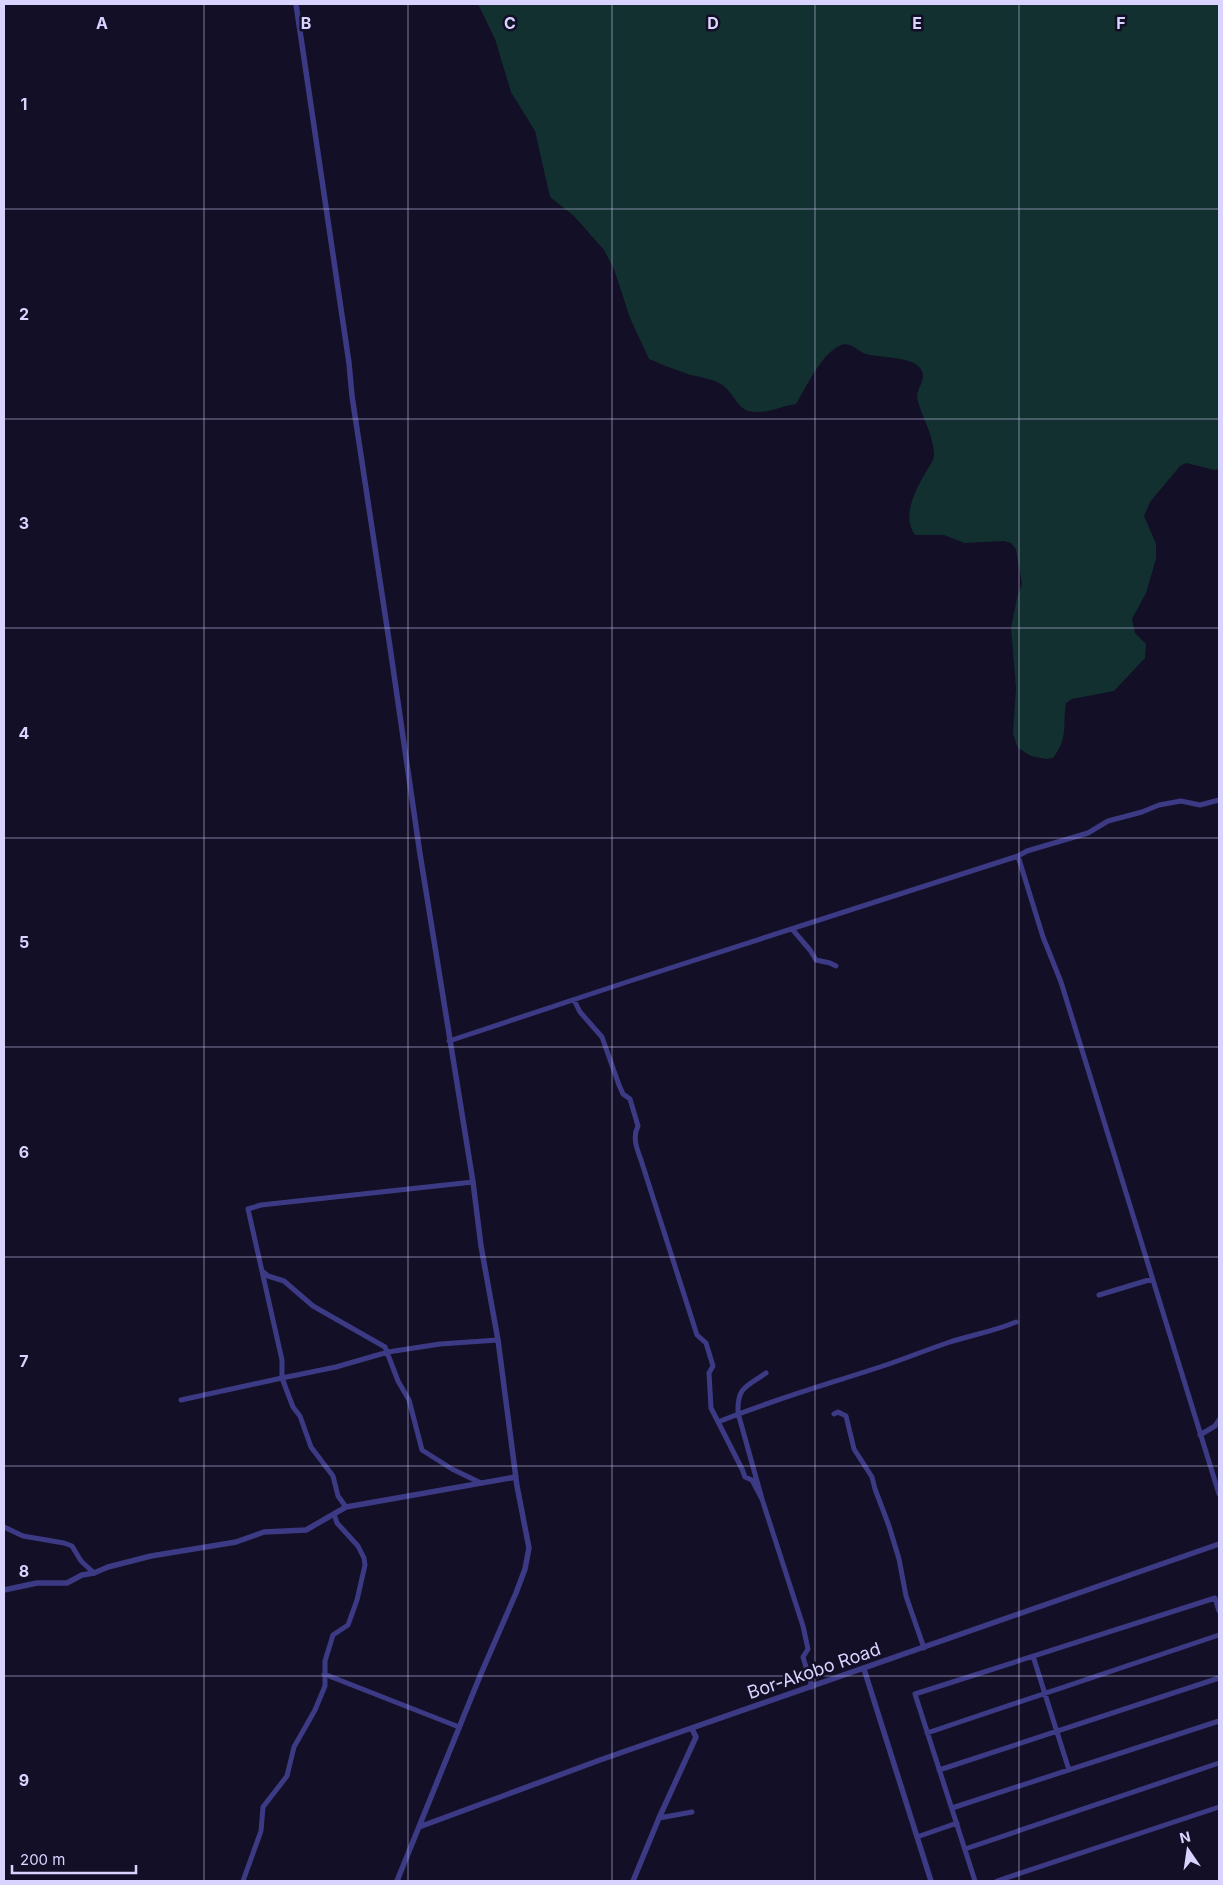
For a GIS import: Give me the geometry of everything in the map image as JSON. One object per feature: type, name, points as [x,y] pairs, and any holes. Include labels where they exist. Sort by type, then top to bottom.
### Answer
[{"type":"street","points":[[296,4],[374,544],[449,1041],[473,1182],[484,1265],[498,1340],[516,1477],[529,1548],[525,1569],[397,1881]]},
{"type":"street","points":[[449,1041],[1018,856],[1027,851],[1088,833],[1108,821],[1142,812],[1159,805],[1181,800],[1200,805],[1219,800]]},
{"type":"street","points":[[1018,856],[1043,937],[1061,982],[1219,1494]]},
{"type":"street","points":[[792,929],[816,960],[836,966]]},
{"type":"street","points":[[574,1000],[580,1012],[602,1037],[619,1085],[624,1094],[630,1099],[638,1126],[636,1128],[635,1142],[697,1335],[706,1342],[713,1366],[708,1373],[711,1408],[745,1477],[752,1480],[762,1499]]},
{"type":"street","points":[[346,1507],[338,1496],[333,1476],[311,1447],[300,1416],[293,1407],[282,1378],[282,1360],[248,1209],[261,1205],[473,1182]]},
{"type":"street","points":[[262,1271],[268,1276],[284,1281],[313,1306],[385,1347],[398,1381],[408,1400],[422,1450],[452,1469],[481,1483]]},
{"type":"street","points":[[1099,1295],[1152,1279]]},
{"type":"street","points":[[718,1422],[738,1413],[830,1382],[1016,1322]]},
{"type":"street","points":[[181,1400],[336,1367],[388,1352],[440,1344],[498,1340]]},
{"type":"street","points":[[766,1373],[742,1390],[738,1402],[738,1413],[762,1499],[803,1626],[808,1649],[802,1657],[812,1687]]},
{"type":"street","points":[[834,1414],[838,1412],[846,1416],[854,1449],[872,1477],[899,1559],[906,1596],[924,1648]]},
{"type":"street","points":[[1200,1435],[1215,1426],[1219,1420]]},
{"type":"street","points":[[4,1590],[37,1583],[67,1583],[82,1575],[94,1573],[108,1566],[151,1556],[236,1542],[264,1532],[306,1530],[346,1507],[516,1477]]},
{"type":"street","points":[[243,1881],[261,1831],[263,1807],[286,1776],[294,1746],[315,1710],[325,1686],[325,1661],[333,1635],[348,1625],[357,1600],[365,1565],[364,1558],[358,1546],[337,1523],[334,1514]]},
{"type":"street","points":[[4,1527],[23,1536],[72,1546],[81,1561],[94,1573]]},
{"type":"street","name":"Bor-Akobo Road","points":[[419,1827],[593,1762],[1219,1544]]},
{"type":"street","points":[[975,1881],[914,1694],[1215,1598],[1219,1611]]},
{"type":"street","points":[[927,1733],[1219,1635]]},
{"type":"street","points":[[1033,1656],[1069,1770]]},
{"type":"street","points":[[864,1669],[930,1881]]},
{"type":"street","points":[[324,1674],[459,1727]]},
{"type":"street","points":[[939,1770],[1219,1678]]},
{"type":"street","points":[[952,1808],[1219,1721]]},
{"type":"street","points":[[633,1881],[696,1737],[692,1729]]},
{"type":"street","points":[[965,1849],[1219,1763]]},
{"type":"street","points":[[997,1881],[1219,1807]]},
{"type":"street","points":[[659,1818],[692,1812]]},
{"type":"street","points":[[917,1837],[957,1824]]},
{"type":"green space","points":[[478,4],[1219,4],[1219,469],[1215,470],[1186,463],[1180,466],[1150,502],[1144,516],[1156,544],[1156,559],[1146,593],[1132,619],[1135,633],[1146,644],[1145,658],[1114,691],[1072,699],[1066,703],[1063,738],[1053,758],[1046,759],[1031,756],[1018,748],[1013,734],[1016,688],[1011,628],[1022,584],[1016,549],[1011,543],[1004,541],[965,543],[944,535],[915,535],[911,528],[909,520],[911,503],[934,455],[931,437],[917,398],[923,378],[922,371],[918,366],[906,360],[866,354],[850,345],[843,344],[832,351],[820,364],[796,404],[755,412],[744,409],[725,387],[717,382],[685,373],[649,359],[630,318],[614,269],[604,250],[574,216],[550,197],[535,131],[511,92],[495,39]]}]
